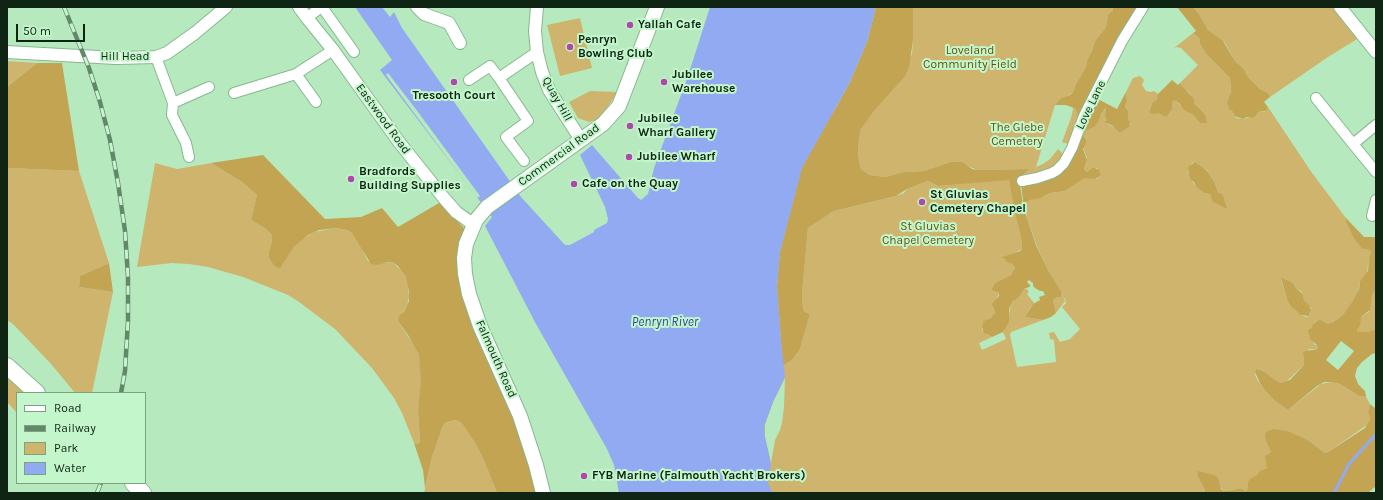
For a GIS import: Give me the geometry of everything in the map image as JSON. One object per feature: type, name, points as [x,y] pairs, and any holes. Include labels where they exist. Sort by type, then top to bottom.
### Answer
[{"type":"highway","points":[[7,366],[36,392]]},
{"type":"highway","points":[[134,484],[143,493]]},
{"type":"main road","name":"Commercial Road","points":[[476,220],[492,203],[603,124],[619,106],[657,7]]},
{"type":"main road","name":"Falmouth Road","points":[[476,220],[466,244],[464,258],[465,274],[469,294],[480,326],[520,416],[536,465],[543,493]]},
{"type":"street","name":"Hill Head","points":[[7,52],[116,58],[147,58],[167,52],[195,33],[226,7]]},
{"type":"street","name":"Eastwood Road","points":[[299,7],[333,50],[399,142],[443,197],[456,212],[476,220]]},
{"type":"street","points":[[307,18],[322,7],[354,52]]},
{"type":"street","points":[[417,7],[424,14],[450,23],[460,44]]},
{"type":"street","name":"Quay Hill","points":[[537,7],[535,31],[537,52],[542,72],[549,90],[581,140]]},
{"type":"street","name":"Love Lane","points":[[1022,181],[1052,174],[1064,162],[1072,148],[1084,116],[1122,41],[1143,7]]},
{"type":"street","points":[[1340,7],[1376,52]]},
{"type":"street","points":[[234,93],[296,74],[333,50]]},
{"type":"street","points":[[499,78],[537,52]]},
{"type":"street","points":[[156,56],[173,103],[172,115],[186,143],[188,157]]},
{"type":"street","points":[[469,80],[490,66],[499,78],[528,121],[506,137],[524,161]]},
{"type":"street","points":[[296,74],[316,102]]},
{"type":"street","points":[[173,103],[209,87]]},
{"type":"street","points":[[1316,98],[1376,172]]},
{"type":"street","points":[[1353,144],[1376,125]]},
{"type":"street","points":[[1372,216],[1376,200]]},
{"type":"green space","name":"St Gluvias Chapel Cemetery","points":[[876,7],[788,224],[780,252],[777,286],[783,366],[793,359],[800,349],[810,314],[805,312],[803,309],[802,293],[808,228],[834,211],[896,196],[904,193],[907,189],[928,181],[938,186],[1009,179],[1014,210],[1021,237],[1022,249],[1004,258],[1015,268],[1011,275],[995,283],[991,290],[999,293],[993,308],[995,313],[991,318],[983,321],[982,330],[987,335],[992,337],[979,343],[982,350],[1006,339],[1003,332],[1008,322],[1010,308],[1014,299],[1019,297],[1024,289],[1027,289],[1029,292],[1027,294],[1035,304],[1032,305],[1025,317],[1043,320],[1011,332],[1010,335],[1017,367],[1056,362],[1054,340],[1050,339],[1049,333],[1054,332],[1060,342],[1070,339],[1080,329],[1062,307],[1066,303],[1065,299],[1048,270],[1037,246],[1027,218],[1025,204],[1030,200],[1050,193],[1065,191],[1084,177],[1097,179],[1101,176],[1097,168],[1093,167],[1087,172],[1084,169],[1087,158],[1083,147],[1087,141],[1083,135],[1084,131],[1094,126],[1099,121],[1101,114],[1106,107],[1106,123],[1123,131],[1130,126],[1128,111],[1125,107],[1127,101],[1126,92],[1133,78],[1140,76],[1144,80],[1142,85],[1146,91],[1154,91],[1158,94],[1158,98],[1152,103],[1149,111],[1166,115],[1169,114],[1173,109],[1172,103],[1174,100],[1192,114],[1200,123],[1204,123],[1206,121],[1190,94],[1180,83],[1198,65],[1181,48],[1177,47],[1173,49],[1193,33],[1200,39],[1200,44],[1206,54],[1230,78],[1231,93],[1227,102],[1229,110],[1233,111],[1236,118],[1243,119],[1256,116],[1258,112],[1265,112],[1268,107],[1312,173],[1346,218],[1346,222],[1354,239],[1362,249],[1370,250],[1371,253],[1367,273],[1360,281],[1358,291],[1346,313],[1328,324],[1319,319],[1313,324],[1313,328],[1309,331],[1309,335],[1315,345],[1317,345],[1318,349],[1310,349],[1303,353],[1304,365],[1287,381],[1280,383],[1263,371],[1256,369],[1255,375],[1258,381],[1275,401],[1288,410],[1321,384],[1331,382],[1340,384],[1359,396],[1366,397],[1370,404],[1368,412],[1370,419],[1367,425],[1325,453],[1308,440],[1282,430],[1266,442],[1271,452],[1267,455],[1267,468],[1259,471],[1257,475],[1248,482],[1248,488],[1246,491],[1240,488],[1224,491],[1208,474],[1198,472],[1197,475],[1205,493],[692,493],[626,268]],"holes":[[[1195,162],[1207,170],[1215,183],[1218,193],[1225,201],[1226,208],[1215,203],[1210,194],[1204,193],[1196,187],[1189,176],[1188,170],[1192,163]],[[1281,279],[1293,283],[1296,288],[1301,291],[1304,300],[1311,308],[1310,315],[1307,317],[1300,315],[1298,311],[1291,307]],[[785,378],[782,423],[775,440],[771,463],[765,437],[765,424],[773,402]]]},
{"type":"green space","points":[[913,7],[1114,8],[1107,18],[1106,27],[1095,41],[1087,60],[1086,67],[1073,92],[1055,105],[1036,167],[1050,159],[1058,149],[1065,156],[1057,170],[1021,177],[1028,169],[978,170],[956,162],[950,162],[924,171],[904,172],[885,177],[870,175],[861,169],[858,155],[861,129],[872,112],[886,97],[912,54]]},
{"type":"green space","points":[[1193,7],[1339,7],[1362,36],[1328,57],[1270,97],[1268,93],[1260,89],[1249,78],[1243,68],[1235,61],[1225,43],[1208,30],[1199,14]]},
{"type":"green space","name":"Penryn Bowling Club","points":[[580,18],[592,68],[560,76],[547,25]]},
{"type":"green space","points":[[7,61],[37,63],[7,87]]},
{"type":"green space","points":[[590,91],[618,92],[597,120],[589,122],[578,118],[569,102]]},
{"type":"green space","points":[[1072,107],[1076,110],[1078,119],[1071,145],[1062,142],[1071,118]]},
{"type":"green space","points":[[155,163],[177,169],[211,163],[242,182],[257,195],[251,220],[266,229],[272,235],[269,258],[274,266],[280,269],[294,247],[303,239],[314,232],[336,228],[347,230],[356,237],[368,261],[383,263],[392,262],[401,270],[406,277],[409,297],[407,306],[398,321],[419,355],[421,367],[422,385],[418,411],[420,441],[418,444],[414,443],[402,413],[394,398],[372,368],[335,329],[288,295],[243,277],[208,267],[172,263],[137,267]]},
{"type":"green space","points":[[7,168],[79,171],[109,263],[80,276],[79,287],[113,292],[92,392],[74,392],[52,365],[14,325],[7,320]]},
{"type":"green space","points":[[1376,289],[1376,329],[1367,332],[1358,332],[1361,317],[1369,312],[1372,295]]},
{"type":"green space","points":[[1062,293],[1065,301],[1056,313],[1053,300],[1057,297],[1061,297]]},
{"type":"green space","points":[[7,368],[33,392],[16,392],[16,412],[7,402]]},
{"type":"green space","points":[[454,420],[459,421],[463,425],[475,443],[483,458],[497,493],[424,493],[432,457],[442,428],[445,423]]},
{"type":"shaded area","points":[[876,7],[913,7],[913,40],[909,67],[905,76],[873,112],[861,129],[858,155],[861,169],[870,175],[885,177],[904,172],[924,171],[950,162],[962,162],[972,169],[978,170],[1029,169],[1023,175],[1020,184],[1023,206],[1036,245],[1048,270],[1062,293],[1061,297],[1057,297],[1053,300],[1056,313],[1051,317],[1043,320],[1025,317],[1033,304],[1040,300],[1039,297],[1045,295],[1043,291],[1035,288],[1033,283],[1029,280],[1027,282],[1030,287],[1024,289],[1019,297],[1013,301],[1009,309],[1009,322],[1003,332],[992,337],[984,333],[982,327],[983,321],[991,318],[995,313],[992,304],[999,296],[999,293],[991,290],[995,283],[1011,275],[1015,268],[1004,258],[1000,258],[1022,249],[1021,237],[1014,210],[1009,180],[938,186],[928,181],[907,189],[896,196],[834,211],[808,228],[802,294],[803,309],[805,312],[810,314],[800,349],[793,359],[783,366],[777,286],[780,252],[802,168],[849,84],[867,42]]},
{"type":"shaded area","points":[[1113,7],[1142,7],[1078,119],[1074,108],[1066,105],[1055,105],[1060,99],[1070,95],[1073,92],[1086,67],[1087,60],[1095,41],[1106,27],[1108,15],[1113,10]]},
{"type":"shaded area","points":[[1177,7],[1193,7],[1199,14],[1208,30],[1223,41],[1235,61],[1243,68],[1249,78],[1260,89],[1268,93],[1270,97],[1264,102],[1268,107],[1266,111],[1258,112],[1256,116],[1252,118],[1247,117],[1243,119],[1234,116],[1234,113],[1232,113],[1233,111],[1229,110],[1227,102],[1231,92],[1230,78],[1206,54],[1200,44],[1200,39],[1193,33],[1196,31]]},
{"type":"shaded area","points":[[37,63],[62,63],[79,171],[7,168],[7,87]]},
{"type":"shaded area","points":[[1172,80],[1178,85],[1180,83],[1193,98],[1195,104],[1205,115],[1207,123],[1200,123],[1192,114],[1184,110],[1180,104],[1174,100],[1172,103],[1173,109],[1166,117],[1158,113],[1152,114],[1149,112],[1152,103],[1157,99],[1158,94]]},
{"type":"shaded area","points":[[1126,92],[1127,101],[1125,107],[1128,111],[1128,120],[1131,121],[1129,123],[1130,126],[1122,132],[1119,132],[1113,126],[1104,122],[1106,121],[1106,107],[1101,114],[1099,121],[1094,127],[1084,131],[1083,135],[1087,141],[1083,149],[1087,160],[1084,169],[1087,172],[1093,167],[1099,170],[1101,176],[1095,179],[1084,178],[1065,191],[1050,193],[1040,198],[1030,200],[1025,204],[1024,208],[1021,184],[1057,171],[1094,97],[1117,109]]},
{"type":"shaded area","points":[[263,155],[325,219],[361,217],[382,208],[398,227],[439,203],[465,229],[460,246],[509,407],[530,465],[537,493],[497,493],[483,458],[475,443],[463,425],[459,421],[454,420],[445,423],[442,428],[432,457],[425,488],[423,470],[414,443],[418,444],[420,441],[418,411],[421,381],[419,355],[398,321],[399,316],[404,312],[409,301],[409,291],[406,277],[398,266],[392,262],[377,265],[371,264],[352,233],[347,230],[336,228],[319,230],[308,235],[294,247],[280,269],[274,266],[269,258],[272,235],[266,229],[251,220],[257,195],[242,182],[211,163]]},
{"type":"shaded area","points":[[1195,162],[1208,172],[1215,183],[1218,193],[1222,194],[1227,209],[1213,202],[1210,194],[1204,193],[1196,187],[1194,182],[1191,180],[1188,167]]},
{"type":"shaded area","points":[[1346,218],[1364,237],[1376,237],[1376,289],[1372,295],[1370,310],[1361,317],[1360,325],[1357,330],[1358,332],[1367,332],[1376,329],[1376,353],[1372,354],[1362,362],[1357,368],[1355,376],[1358,384],[1365,391],[1366,397],[1359,396],[1340,384],[1324,382],[1288,410],[1275,401],[1265,390],[1255,372],[1256,369],[1263,371],[1280,383],[1290,380],[1304,365],[1303,353],[1305,351],[1318,349],[1317,345],[1310,339],[1308,330],[1312,328],[1313,324],[1319,319],[1328,324],[1333,322],[1344,314],[1352,302],[1359,289],[1360,281],[1368,271],[1369,257],[1371,253],[1370,250],[1362,249],[1354,239],[1346,222]],"holes":[[[1341,341],[1354,351],[1338,370],[1326,360]]]},
{"type":"shaded area","points":[[109,263],[113,292],[79,287],[80,276]]},
{"type":"shaded area","points":[[1281,278],[1293,283],[1303,294],[1304,300],[1309,305],[1311,310],[1309,316],[1300,315],[1291,307],[1288,302]]},
{"type":"shaded area","points":[[1370,404],[1376,409],[1376,486],[1368,493],[1205,493],[1197,475],[1198,471],[1214,475],[1218,478],[1221,489],[1224,491],[1240,488],[1246,491],[1250,479],[1257,475],[1259,471],[1267,468],[1265,456],[1271,452],[1266,442],[1266,432],[1274,429],[1287,431],[1308,440],[1325,453],[1365,428],[1370,419],[1368,412]]},
{"type":"water","name":"Penryn River","points":[[355,7],[382,7],[390,17],[394,12],[402,28],[521,197],[565,245],[570,245],[594,232],[594,230],[607,223],[608,219],[605,207],[580,155],[592,145],[638,198],[641,200],[648,194],[654,168],[688,76],[710,7],[876,7],[867,42],[849,84],[802,168],[780,252],[777,286],[785,377],[773,402],[764,428],[771,464],[768,484],[773,493],[619,493],[614,465],[607,449],[536,324],[485,226],[492,217],[380,70],[392,60]]},
{"type":"pier","points":[[388,73],[480,196],[477,198],[386,75]]},
{"type":"waterway","points":[[1334,493],[1349,464],[1376,434]]},
{"type":"railway","points":[[64,7],[89,68],[100,102],[110,140],[118,183],[125,231],[128,277],[128,321],[125,371],[121,392]]},
{"type":"railway","points":[[97,493],[101,484]]},
{"type":"place","name":"Yallah Cafe","points":[[630,25]]},
{"type":"place","name":"Penryn Bowling Club","points":[[570,47]]},
{"type":"place","name":"Tresooth Court","points":[[454,82]]},
{"type":"place","name":"Jubilee Warehouse","points":[[664,82]]},
{"type":"place","name":"Jubilee Wharf Gallery","points":[[630,126]]},
{"type":"place","name":"Jubilee Wharf","points":[[629,157]]},
{"type":"place","name":"Bradfords Building Supplies","points":[[351,179]]},
{"type":"place","name":"Cafe on the Quay","points":[[574,184]]},
{"type":"place","name":"St Gluvias Cemetery Chapel","points":[[922,202]]},
{"type":"place","name":"FYB Marine (Falmouth Yacht Brokers)","points":[[584,476]]},
{"type":"park label","name":"Loveland Community Field","points":[[970,58]]},
{"type":"park label","name":"The Glebe Cemetery","points":[[1017,135]]}]
